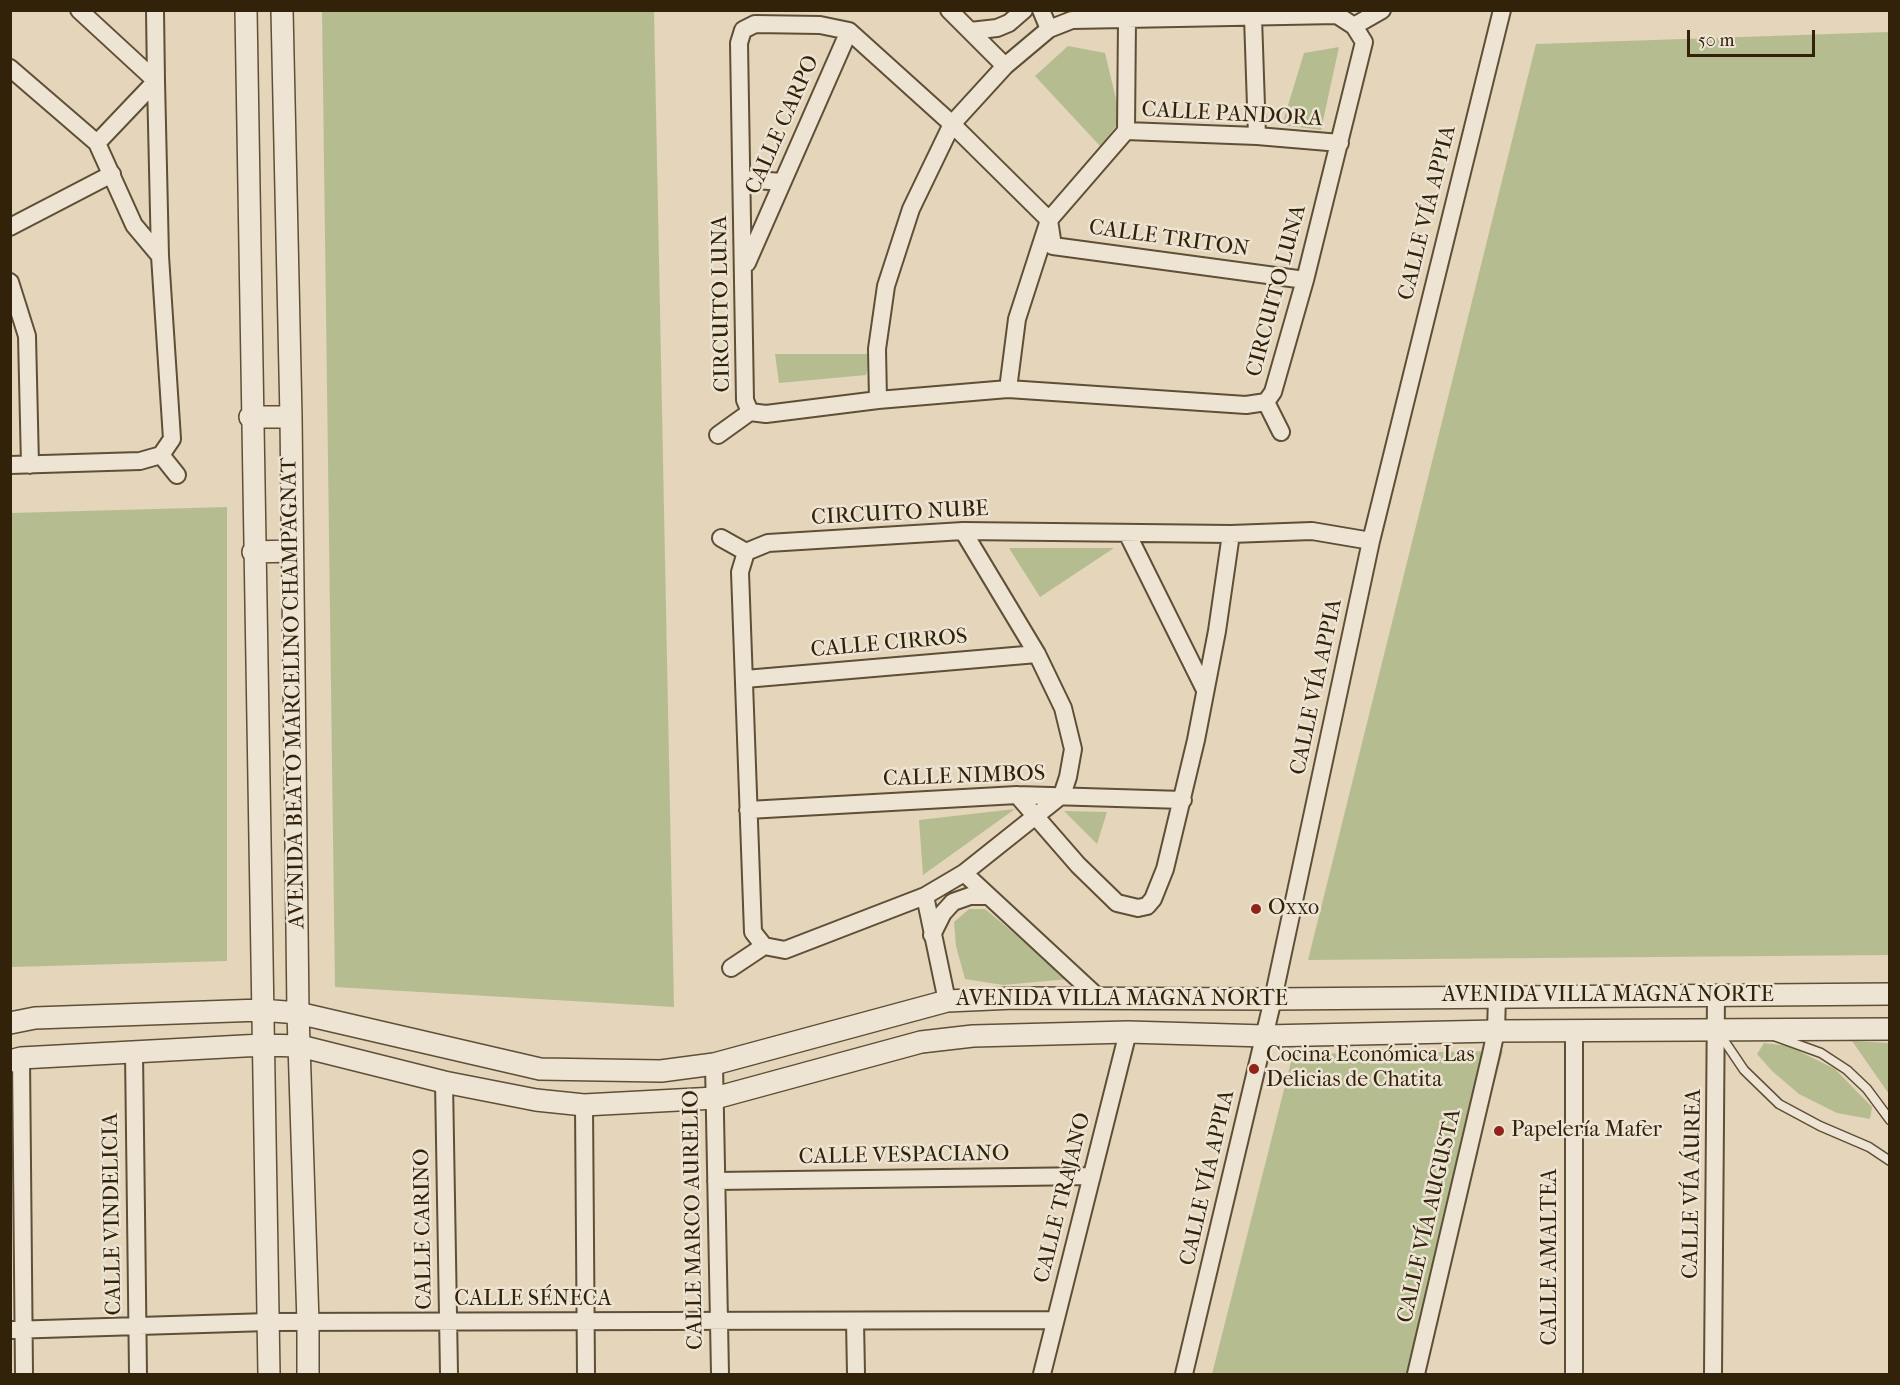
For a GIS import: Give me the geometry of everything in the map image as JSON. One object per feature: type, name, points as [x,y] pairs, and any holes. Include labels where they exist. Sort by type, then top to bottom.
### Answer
[{"type":"street","points":[[79,10],[156,81]]},
{"type":"street","points":[[10,465],[140,461],[160,455],[172,439],[160,256],[154,10]]},
{"type":"street","name":"AVENIDA BEATO MARCELINO CHAMPAGNAT","points":[[246,10],[250,417],[269,1374]]},
{"type":"street","name":"AVENIDA BEATO MARCELINO CHAMPAGNAT","points":[[282,10],[291,417],[298,1013],[308,1374]]},
{"type":"street","points":[[949,10],[1005,66]]},
{"type":"street","points":[[970,31],[997,28],[1010,23],[1024,10]]},
{"type":"street","points":[[1041,10],[1049,29]]},
{"type":"street","points":[[878,400],[877,349],[886,286],[911,209],[952,124],[1005,66],[1049,29],[1072,20],[1336,15],[1354,26],[1382,10]]},
{"type":"street","name":"CALLE VÍA APPIA","points":[[1184,1374],[1274,999],[1371,541],[1502,10]]},
{"type":"street","points":[[1253,17],[1257,136]]},
{"type":"street","points":[[1126,131],[1127,19]]},
{"type":"street","name":"CIRCUITO LUNA","points":[[849,31],[820,25],[755,24],[743,30],[739,43],[745,400],[750,412],[766,414],[878,400],[1008,389],[1246,405],[1266,402],[1274,392],[1305,280],[1364,42],[1354,26]]},
{"type":"street","points":[[849,31],[952,124],[1049,220]]},
{"type":"street","name":"CALLE CARPO","points":[[744,269],[849,31]]},
{"type":"street","points":[[10,68],[97,143],[134,225],[160,256]]},
{"type":"street","points":[[97,143],[156,81]]},
{"type":"street","name":"CALLE PANDORA","points":[[1008,389],[1017,319],[1049,220],[1126,131],[1257,136],[1340,143]]},
{"type":"street","points":[[10,227],[112,174]]},
{"type":"street","points":[[743,178],[782,182]]},
{"type":"street","name":"CALLE TRITON","points":[[1049,220],[1053,246],[1305,280]]},
{"type":"street","points":[[10,282],[19,335],[30,465]]},
{"type":"street","points":[[1266,402],[1281,432]]},
{"type":"street","points":[[718,435],[750,412]]},
{"type":"street","points":[[250,417],[291,417]]},
{"type":"street","points":[[160,455],[177,475]]},
{"type":"street","points":[[721,538],[746,552],[740,572],[753,932],[764,946],[785,950],[925,896],[964,873],[1062,795],[1071,761],[1071,736],[1063,708],[1037,654],[963,531]]},
{"type":"street","name":"CIRCUITO NUBE","points":[[746,552],[768,543],[963,531],[1231,534],[1312,531],[1371,541]]},
{"type":"street","points":[[1127,533],[1204,690]]},
{"type":"street","points":[[1017,795],[1035,818],[1107,895],[1128,907],[1153,911],[1183,800],[1217,631],[1231,534]]},
{"type":"street","points":[[253,552],[291,551]]},
{"type":"street","name":"CALLE CIRROS","points":[[745,679],[1037,654]]},
{"type":"street","name":"CALLE NIMBOS","points":[[748,810],[1017,795],[1183,800]]},
{"type":"street","points":[[964,873],[1101,1000]]},
{"type":"street","points":[[925,896],[947,1001]]},
{"type":"street","points":[[932,935],[943,913],[953,902],[970,896],[987,896]]},
{"type":"street","points":[[731,968],[764,946]]},
{"type":"street","name":"CALLE VÍA ÁUREA","points":[[1713,1374],[1716,994]]},
{"type":"street","name":"AVENIDA VILLA MAGNA NORTE","points":[[10,1023],[34,1018],[261,1010],[298,1013],[540,1069],[661,1071],[714,1064],[947,1001],[1014,998],[1101,1000],[1890,994]]},
{"type":"street","name":"CALLE VÍA AUGUSTA","points":[[1416,1374],[1496,1031],[1497,996]]},
{"type":"street","name":"AVENIDA VILLA MAGNA NORTE","points":[[16,1059],[262,1045],[300,1046],[444,1082],[536,1100],[584,1106],[715,1098],[947,1038],[1128,1032],[1265,1036],[1574,1030],[1890,1029]]},
{"type":"street","name":"CALLE AMALTEA","points":[[1574,1030],[1574,1374]]},
{"type":"street","name":"CALLE TRAJANO","points":[[1042,1374],[1128,1032]]},
{"type":"street","name":"CALLE VINDELICIA","points":[[134,1052],[138,1374]]},
{"type":"street","points":[[16,1059],[17,1330],[24,1374]]},
{"type":"street","name":"CALLE MARCO AURELIO","points":[[714,1064],[720,1374]]},
{"type":"street","name":"CALLE CARINO","points":[[444,1082],[449,1374]]},
{"type":"street","points":[[584,1106],[586,1374]]},
{"type":"street","name":"CALLE VESPACIANO","points":[[716,1181],[1092,1176]]},
{"type":"street","name":"CALLE SÉNECA","points":[[17,1330],[268,1322],[586,1323],[1055,1320]]},
{"type":"street","points":[[855,1321],[856,1374]]},
{"type":"lane","points":[[1751,1029],[1821,1053],[1847,1070],[1867,1089],[1890,1120]]},
{"type":"lane","points":[[1717,1030],[1744,1070],[1779,1104],[1820,1126],[1869,1147],[1890,1161]]},
{"type":"green space","points":[[322,11],[654,11],[674,1007],[335,987]]},
{"type":"green space","points":[[1889,32],[1889,955],[1308,960],[1536,44]]},
{"type":"green space","points":[[1068,46],[1105,53],[1121,120],[1100,146],[1035,76]]},
{"type":"green space","points":[[1339,47],[1321,130],[1282,125],[1304,53]]},
{"type":"green space","points":[[775,354],[872,354],[866,375],[779,383]]},
{"type":"green space","points":[[227,507],[227,961],[11,967],[11,513]]},
{"type":"green space","points":[[1009,548],[1114,548],[1040,597]]},
{"type":"green space","points":[[1015,809],[923,875],[919,820]]},
{"type":"green space","points":[[1064,811],[1107,812],[1097,844]]},
{"type":"green space","points":[[969,909],[985,909],[1069,979],[1003,985],[965,979],[956,946],[954,922]]},
{"type":"green space","points":[[1852,1041],[1889,1043],[1889,1094]]},
{"type":"green space","points":[[1764,1043],[1789,1046],[1835,1069],[1872,1107],[1870,1119],[1837,1113],[1799,1094],[1772,1071],[1757,1054]]},
{"type":"green space","points":[[1503,1051],[1414,1374],[1212,1374],[1293,1054]]},
{"type":"place","name":"Oxxo","points":[[1256,909]]},
{"type":"place","name":"Cocina Económica Las Delicias de Chatita","points":[[1254,1069]]},
{"type":"place","name":"Papelería Mafer","points":[[1499,1131]]}]
